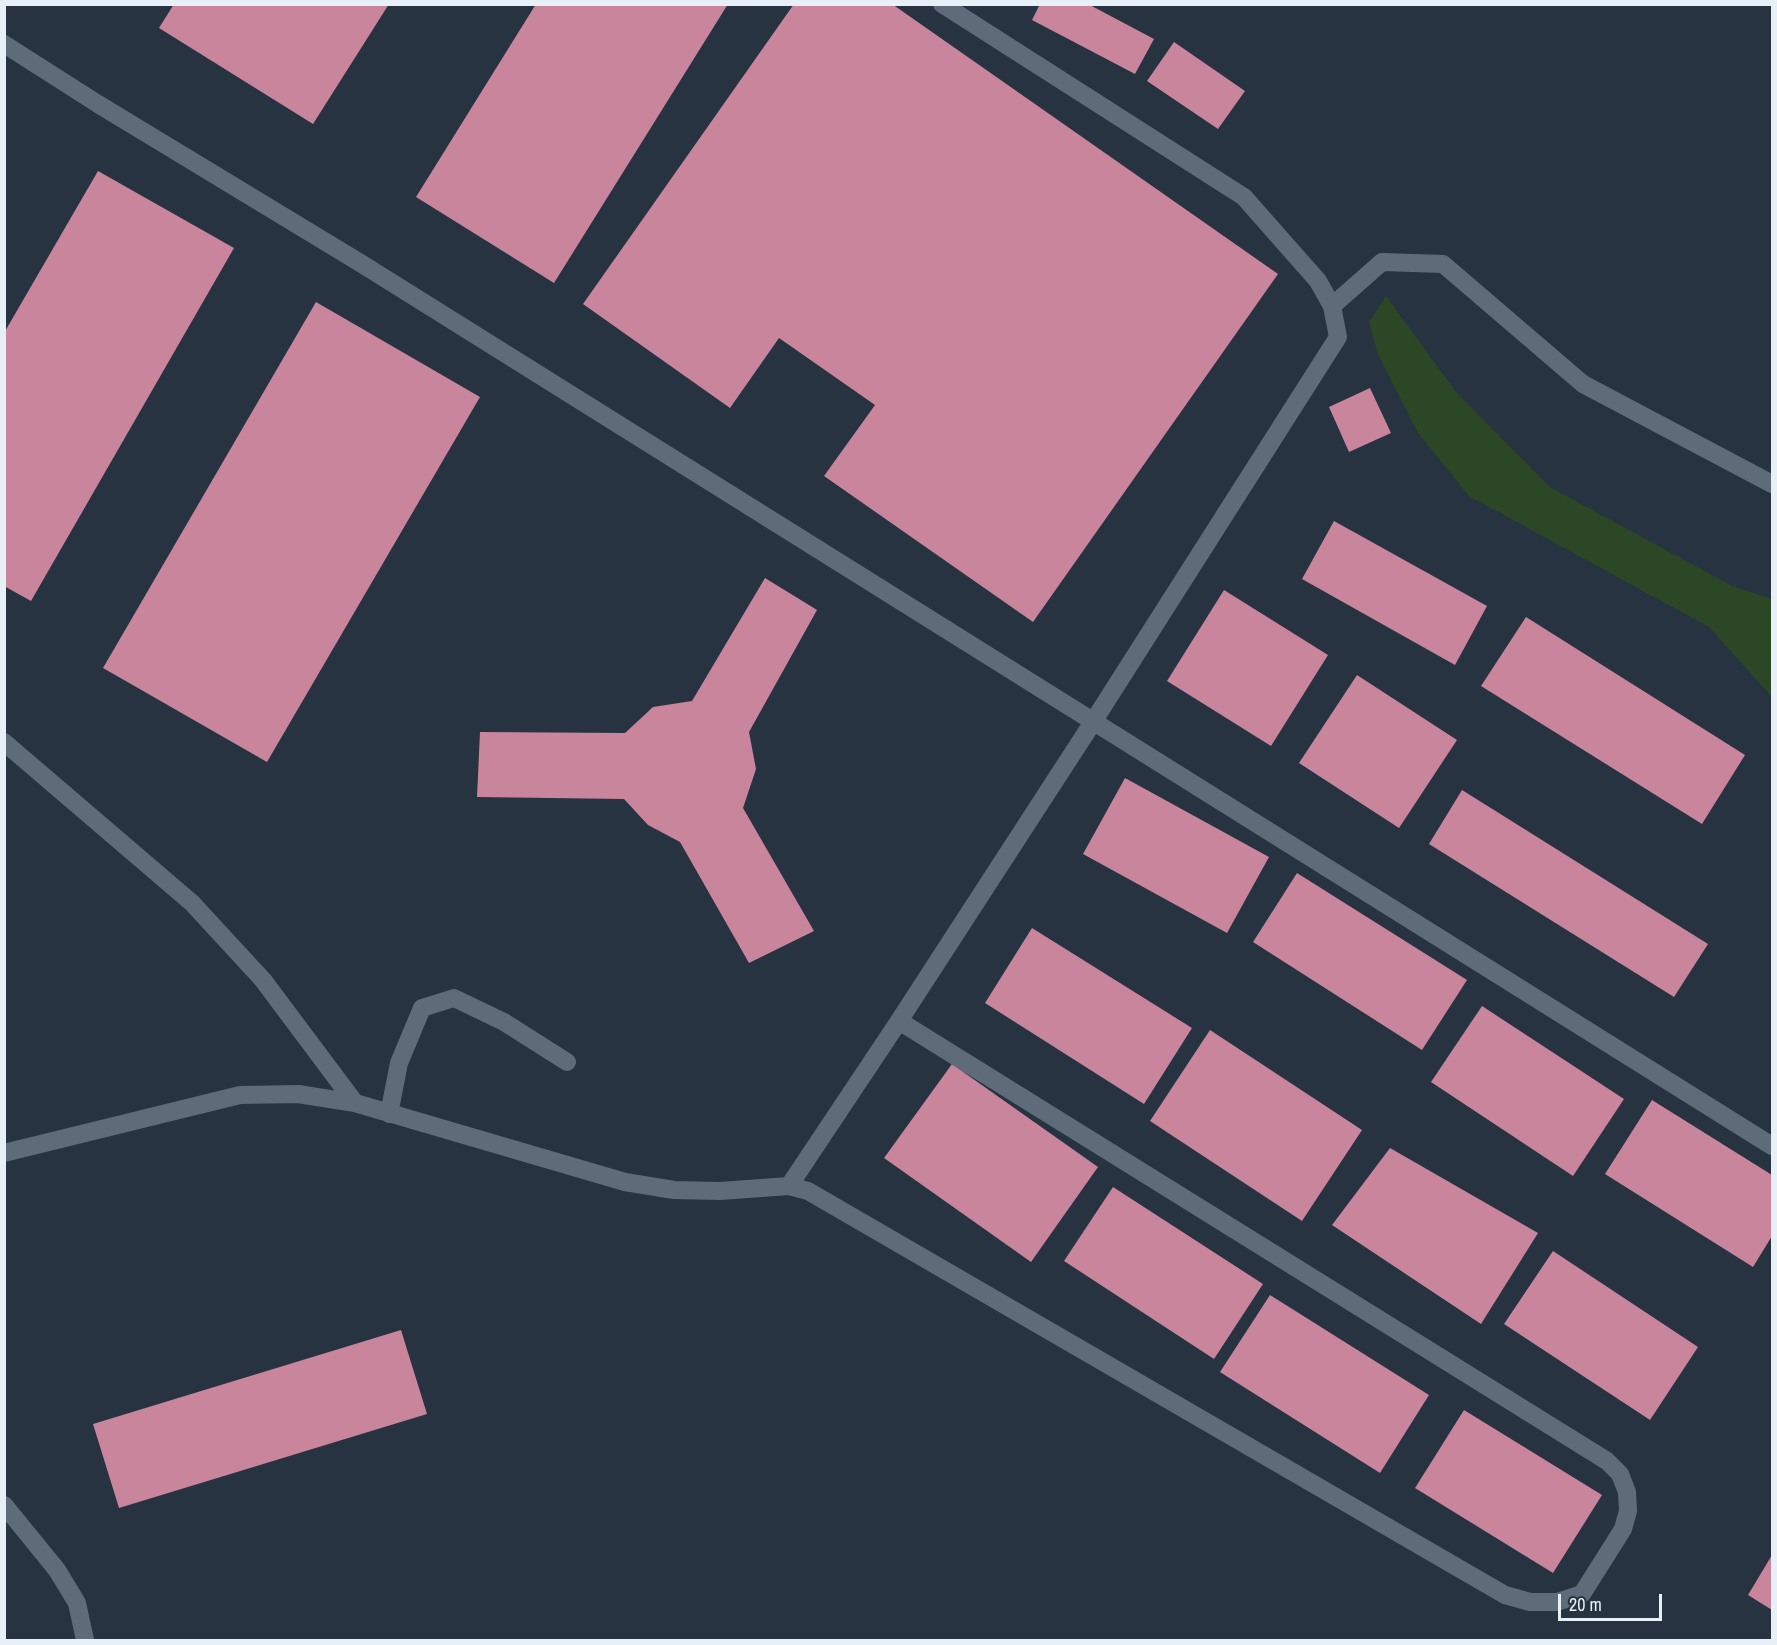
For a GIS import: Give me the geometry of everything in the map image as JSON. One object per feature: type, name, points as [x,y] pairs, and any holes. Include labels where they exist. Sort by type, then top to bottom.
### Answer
[{"type":"lane","points":[[789,1186],[1093,722],[1338,337],[1332,306],[1318,281],[1244,197],[942,4]]},
{"type":"lane","points":[[4,44],[98,105],[372,270],[1773,1146]]},
{"type":"lane","points":[[1332,306],[1382,262],[1443,264],[1583,384],[1773,484]]},
{"type":"lane","points":[[4,742],[192,903],[263,980],[355,1103]]},
{"type":"lane","points":[[389,1114],[399,1063],[422,1008],[454,998],[504,1022],[567,1062]]},
{"type":"lane","points":[[4,1153],[240,1095],[298,1094],[355,1103],[625,1182],[674,1190],[720,1191],[789,1186],[816,1196],[1505,1595],[1530,1602],[1557,1602],[1582,1594],[1623,1529],[1628,1511],[1627,1492],[1620,1474],[1607,1461],[899,1021]]},
{"type":"lane","points":[[4,1505],[57,1570],[77,1603],[85,1641]]},
{"type":"green space","points":[[1386,296],[1456,392],[1550,487],[1732,586],[1772,599],[1772,697],[1709,627],[1469,496],[1418,433],[1378,355],[1369,322]]},
{"type":"building","points":[[174,4],[389,4],[313,124],[159,28]]},
{"type":"building","points":[[536,4],[728,4],[554,283],[416,197]]},
{"type":"building","points":[[794,4],[892,4],[1278,274],[1033,622],[824,476],[875,405],[779,338],[730,408],[583,304]]},
{"type":"building","points":[[1040,4],[1088,4],[1154,39],[1135,74],[1032,20]]},
{"type":"building","points":[[1174,42],[1245,91],[1218,129],[1147,81]]},
{"type":"building","points":[[98,171],[234,248],[31,601],[4,586],[4,333]]},
{"type":"building","points":[[316,302],[480,397],[267,762],[103,668]]},
{"type":"building","points":[[1370,388],[1391,433],[1349,452],[1329,407]]},
{"type":"building","points":[[1334,521],[1487,606],[1455,665],[1302,579]]},
{"type":"building","points":[[765,578],[817,610],[749,732],[756,769],[743,808],[814,931],[749,963],[680,842],[648,825],[624,799],[477,797],[480,732],[625,733],[653,707],[692,701]]},
{"type":"building","points":[[1224,590],[1328,655],[1271,746],[1167,681]]},
{"type":"building","points":[[1526,617],[1745,755],[1702,824],[1481,686]]},
{"type":"building","points":[[1357,675],[1457,740],[1399,828],[1299,763]]},
{"type":"building","points":[[1125,778],[1269,857],[1227,933],[1083,854]]},
{"type":"building","points":[[1462,790],[1708,944],[1674,997],[1429,844]]},
{"type":"building","points":[[1297,873],[1467,980],[1422,1050],[1253,942]]},
{"type":"building","points":[[1032,928],[1192,1028],[1144,1104],[985,1003]]},
{"type":"building","points":[[1482,1006],[1624,1099],[1573,1176],[1431,1082]]},
{"type":"building","points":[[1210,1030],[1362,1130],[1302,1221],[1150,1121]]},
{"type":"building","points":[[952,1064],[1098,1167],[1031,1262],[884,1158]]},
{"type":"building","points":[[1652,1100],[1772,1175],[1772,1236],[1753,1267],[1605,1174]]},
{"type":"building","points":[[1390,1148],[1538,1233],[1481,1324],[1332,1225]]},
{"type":"building","points":[[1113,1187],[1263,1284],[1214,1359],[1064,1261]]},
{"type":"building","points":[[1553,1251],[1698,1347],[1650,1420],[1504,1324]]},
{"type":"building","points":[[1270,1295],[1429,1395],[1380,1473],[1220,1372]]},
{"type":"building","points":[[401,1330],[427,1414],[119,1508],[93,1424]]},
{"type":"building","points":[[1464,1410],[1602,1495],[1553,1573],[1415,1488]]},
{"type":"building","points":[[1772,1555],[1772,1610],[1748,1595]]}]
